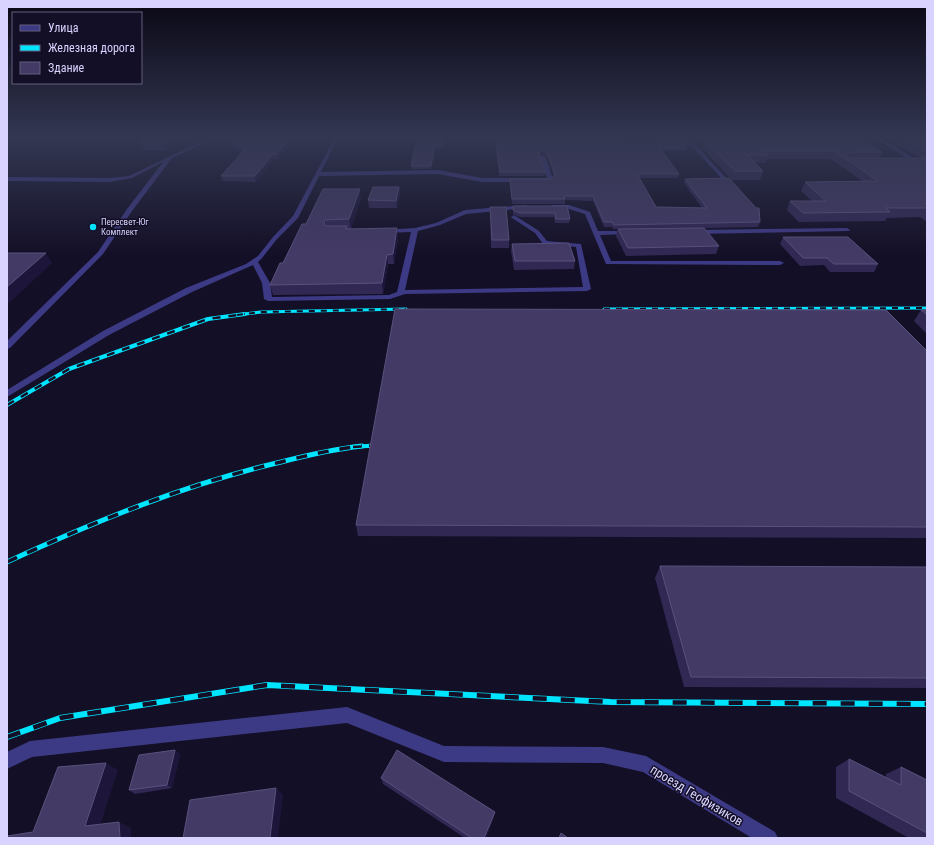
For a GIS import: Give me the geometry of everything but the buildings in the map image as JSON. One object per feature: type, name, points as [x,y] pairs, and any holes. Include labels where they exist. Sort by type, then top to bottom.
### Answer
[{"type":"street","points":[[7,179],[91,180],[131,176]]},
{"type":"street","points":[[7,346],[101,253],[129,210],[155,176]]},
{"type":"street","points":[[7,394],[106,333],[189,290],[260,257],[275,238],[296,217],[316,176]]},
{"type":"street","points":[[462,176],[482,180],[550,180],[549,176]]},
{"type":"street","points":[[711,180],[725,180],[722,176]]},
{"type":"street","points":[[376,231],[415,230],[438,224],[465,212],[534,207]]},
{"type":"street","points":[[548,207],[569,207],[588,213],[608,263],[780,263]]},
{"type":"street","points":[[254,261],[266,284],[268,299],[390,297],[404,292],[587,289],[579,245],[546,243],[537,232],[514,217]]},
{"type":"street","points":[[400,294],[415,230]]},
{"type":"street","points":[[690,232],[847,230]]},
{"type":"street","points":[[596,233],[635,232]]},
{"type":"street","name":"проезд Геофизиков","points":[[7,760],[30,749],[347,715],[444,754],[603,755],[646,764],[769,838]]},
{"type":"railway","points":[[604,309],[927,308]]},
{"type":"railway","points":[[245,314],[261,312],[406,309]]},
{"type":"railway","points":[[7,405],[69,369],[208,319],[245,314]]},
{"type":"railway","points":[[237,315],[245,314]]},
{"type":"railway","points":[[358,447],[381,445]]},
{"type":"railway","points":[[353,447],[358,447]]},
{"type":"railway","points":[[7,562],[74,532],[176,492],[246,471],[301,457],[358,447]]},
{"type":"railway","points":[[7,737],[60,718],[267,685],[611,702],[927,704]]},
{"type":"place","name":"Пересвет-Юг Комплект","points":[[93,227]]}]
